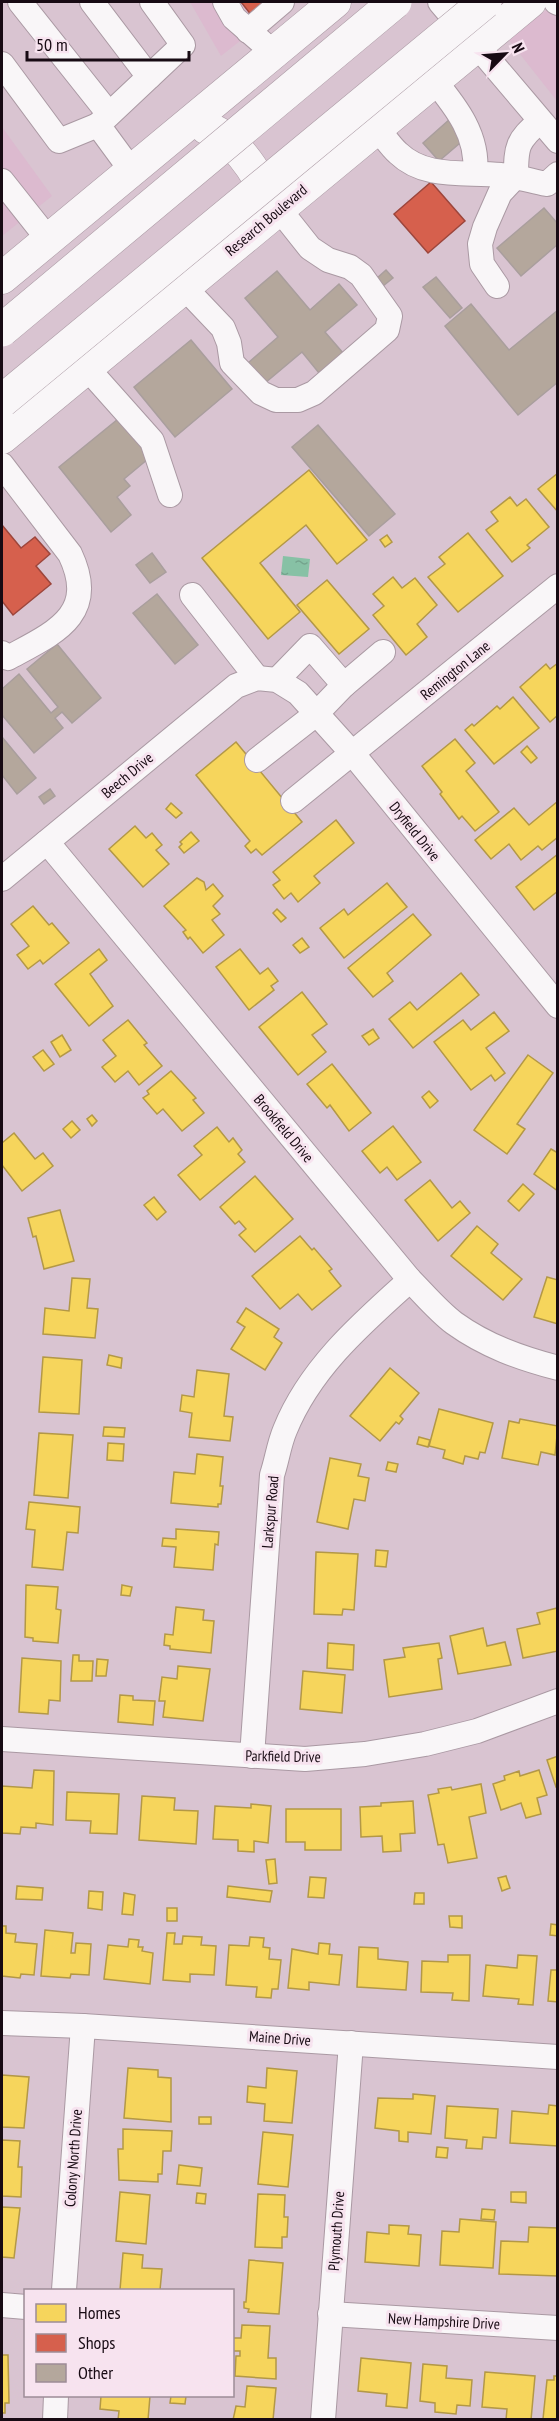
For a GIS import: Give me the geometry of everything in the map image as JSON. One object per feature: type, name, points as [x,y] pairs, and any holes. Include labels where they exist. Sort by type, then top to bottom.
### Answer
[{"type":"highway","points":[[2,330],[395,2]]},
{"type":"highway","points":[[2,401],[484,2]]},
{"type":"main road","points":[[2,278],[335,2]]},
{"type":"main road","name":"Research Boulevard","points":[[2,438],[530,2]]},
{"type":"main road","points":[[188,125],[213,130],[235,147],[254,171],[271,215]]},
{"type":"street","points":[[20,2],[104,119],[131,170]]},
{"type":"street","points":[[92,2],[149,76]]},
{"type":"street","points":[[2,64],[59,141],[104,119],[183,45],[152,2]]},
{"type":"street","points":[[225,2],[234,18],[273,52]]},
{"type":"street","points":[[248,31],[282,2]]},
{"type":"street","points":[[440,2],[558,141]]},
{"type":"street","points":[[434,80],[464,121],[477,160],[475,173]]},
{"type":"street","points":[[497,286],[482,264],[480,244],[485,226],[500,193],[516,176],[517,148],[527,132],[540,121]]},
{"type":"street","points":[[377,128],[398,154],[431,171],[455,175],[475,173],[516,176],[547,184],[558,174]]},
{"type":"street","points":[[2,181],[48,239]]},
{"type":"street","points":[[184,287],[223,328],[229,343],[232,363],[261,393],[276,400],[298,400],[314,393],[387,330],[390,316],[361,275],[350,267],[328,260],[310,248],[271,215]]},
{"type":"street","points":[[87,368],[152,441],[170,495]]},
{"type":"street","points":[[2,465],[70,554],[78,570],[79,591],[76,608],[56,631],[4,658]]},
{"type":"street","name":"Remington Lane","points":[[293,801],[558,586]]},
{"type":"street","name":"Dryfield Drive","points":[[192,595],[267,679],[298,693],[353,754],[558,1006]]},
{"type":"street","points":[[267,679],[310,646],[344,685]]},
{"type":"street","points":[[257,760],[316,714],[344,685],[383,652]]},
{"type":"street","name":"Beech Drive","points":[[2,879],[236,686],[267,679]]},
{"type":"street","name":"Brookfield Drive","points":[[47,842],[410,1280],[453,1322],[492,1346],[526,1360],[558,1368]]},
{"type":"street","name":"Larkspur Road","points":[[252,1756],[273,1474],[285,1431],[302,1396],[329,1358],[366,1319],[410,1280]]},
{"type":"street","name":"Parkfield Drive","points":[[2,1739],[305,1759],[365,1754],[425,1744],[477,1731],[558,1701]]},
{"type":"street","name":"Maine Drive","points":[[2,2023],[83,2026],[558,2057]]},
{"type":"street","name":"Colony North Drive","points":[[64,2289],[83,2026]]},
{"type":"street","name":"Plymouth Drive","points":[[323,2420],[351,2043]]},
{"type":"street","points":[[2,2305],[24,2307]]},
{"type":"street","name":"New Hampshire Drive","points":[[330,2314],[558,2328]]},
{"type":"street","points":[[55,2420],[56,2397]]},
{"type":"shaded area","points":[[190,2],[290,2],[221,56]]},
{"type":"shaded area","points":[[557,2],[557,101],[508,39]]},
{"type":"shaded area","points":[[2,127],[52,196],[2,236]]},
{"type":"water","points":[[283,556],[310,559],[308,577],[281,575]]},
{"type":"building: Homes","points":[[309,470],[367,540],[337,564],[306,525],[260,563],[300,612],[268,639],[202,558]]},
{"type":"building: Homes","points":[[558,473],[558,512],[538,489]]},
{"type":"building: Homes","points":[[510,497],[517,506],[526,499],[549,527],[527,545],[530,548],[512,562],[486,530],[498,521],[491,512]]},
{"type":"building: Homes","points":[[468,533],[503,576],[458,612],[428,577],[445,564],[439,557]]},
{"type":"building: Homes","points":[[387,535],[392,542],[385,547],[380,540]]},
{"type":"building: Homes","points":[[393,577],[402,588],[415,578],[437,605],[417,624],[427,637],[406,655],[373,615],[384,606],[373,594]]},
{"type":"building: Homes","points":[[327,580],[369,629],[339,654],[297,605]]},
{"type":"building: Homes","points":[[558,663],[558,715],[550,722],[520,687],[546,664],[550,669]]},
{"type":"building: Homes","points":[[513,697],[539,728],[494,764],[465,730],[472,724],[474,726],[497,706],[500,709]]},
{"type":"building: Homes","points":[[455,739],[475,763],[466,771],[499,812],[475,831],[462,816],[459,819],[422,766]]},
{"type":"building: Homes","points":[[236,742],[302,822],[262,855],[256,849],[251,853],[245,846],[250,841],[196,775]]},
{"type":"building: Homes","points":[[527,746],[537,758],[531,763],[521,752]]},
{"type":"building: Homes","points":[[558,801],[558,837],[542,850],[538,846],[521,860],[509,844],[491,859],[475,840],[514,808],[529,825]]},
{"type":"building: Homes","points":[[171,803],[182,813],[176,818],[166,809]]},
{"type":"building: Homes","points":[[336,820],[354,843],[314,876],[320,883],[298,902],[291,893],[284,899],[273,885],[280,880],[273,872]]},
{"type":"building: Homes","points":[[135,826],[146,838],[152,833],[162,845],[156,850],[169,864],[143,887],[109,849]]},
{"type":"building: Homes","points":[[191,832],[199,841],[184,853],[179,847],[182,844],[180,842]]},
{"type":"building: Homes","points":[[558,854],[558,891],[534,910],[516,887]]},
{"type":"building: Homes","points":[[197,878],[204,882],[206,890],[213,884],[223,896],[213,906],[220,914],[212,920],[224,935],[203,953],[190,937],[188,939],[183,932],[186,930],[164,906]]},
{"type":"building: Homes","points":[[387,883],[407,907],[344,958],[320,928],[344,909],[348,915]]},
{"type":"building: Homes","points":[[33,906],[69,943],[43,964],[40,960],[28,969],[17,955],[29,946],[11,924]]},
{"type":"building: Homes","points":[[277,909],[286,918],[281,922],[273,913]]},
{"type":"building: Homes","points":[[413,914],[431,935],[387,973],[393,981],[373,997],[348,968]]},
{"type":"building: Homes","points":[[302,938],[309,947],[300,953],[293,945]]},
{"type":"building: Homes","points":[[99,949],[107,960],[90,974],[113,1006],[89,1026],[55,984]]},
{"type":"building: Homes","points":[[240,949],[260,974],[268,968],[278,981],[271,986],[274,990],[249,1010],[216,967]]},
{"type":"building: Homes","points":[[461,973],[479,995],[413,1048],[389,1019],[410,1002],[417,1010]]},
{"type":"building: Homes","points":[[302,992],[327,1024],[312,1035],[326,1052],[298,1075],[259,1027]]},
{"type":"building: Homes","points":[[494,1012],[509,1031],[486,1048],[505,1073],[495,1081],[491,1075],[471,1090],[434,1042],[463,1020],[471,1030]]},
{"type":"building: Homes","points":[[128,1020],[147,1043],[144,1045],[162,1066],[139,1085],[128,1071],[115,1082],[102,1067],[116,1056],[103,1040]]},
{"type":"building: Homes","points":[[373,1029],[379,1038],[369,1045],[362,1036]]},
{"type":"building: Homes","points":[[62,1035],[71,1050],[60,1057],[51,1042]]},
{"type":"building: Homes","points":[[43,1050],[54,1064],[44,1071],[33,1057]]},
{"type":"building: Homes","points":[[528,1055],[553,1073],[517,1124],[525,1129],[507,1154],[474,1130]]},
{"type":"building: Homes","points":[[332,1064],[371,1113],[349,1131],[330,1105],[327,1108],[307,1084]]},
{"type":"building: Homes","points":[[171,1071],[196,1098],[193,1100],[204,1113],[182,1131],[163,1109],[157,1114],[143,1098],[149,1094],[147,1091]]},
{"type":"building: Homes","points":[[429,1091],[438,1101],[430,1108],[422,1097]]},
{"type":"building: Homes","points":[[92,1115],[97,1121],[92,1126],[87,1119]]},
{"type":"building: Homes","points":[[72,1121],[80,1130],[71,1138],[63,1129]]},
{"type":"building: Homes","points":[[393,1126],[421,1162],[397,1180],[387,1167],[380,1173],[362,1151]]},
{"type":"building: Homes","points":[[217,1127],[229,1142],[233,1138],[242,1150],[238,1154],[245,1162],[200,1200],[178,1175],[202,1155],[194,1146]]},
{"type":"building: Homes","points":[[14,1133],[35,1159],[43,1153],[53,1166],[22,1191],[2,1165],[2,1143]]},
{"type":"building: Homes","points":[[551,1149],[558,1153],[558,1191],[534,1174]]},
{"type":"building: Homes","points":[[255,1176],[293,1219],[255,1252],[239,1235],[246,1229],[239,1221],[235,1224],[220,1207]]},
{"type":"building: Homes","points":[[430,1180],[452,1208],[460,1201],[470,1213],[438,1241],[405,1200]]},
{"type":"building: Homes","points":[[523,1184],[534,1194],[519,1211],[508,1201]]},
{"type":"building: Homes","points":[[154,1197],[166,1212],[157,1220],[144,1205]]},
{"type":"building: Homes","points":[[60,1210],[74,1261],[44,1269],[36,1236],[33,1237],[28,1218]]},
{"type":"building: Homes","points":[[477,1226],[498,1244],[491,1253],[522,1279],[503,1300],[451,1256]]},
{"type":"building: Homes","points":[[300,1236],[332,1269],[329,1271],[341,1286],[312,1310],[298,1294],[280,1309],[252,1276]]},
{"type":"building: Homes","points":[[547,1277],[558,1280],[558,1324],[534,1317]]},
{"type":"building: Homes","points":[[72,1278],[90,1279],[87,1308],[98,1309],[95,1338],[43,1334],[45,1308],[69,1311]]},
{"type":"building: Homes","points":[[246,1308],[279,1329],[274,1337],[282,1343],[265,1370],[231,1349],[245,1327],[237,1322]]},
{"type":"building: Homes","points":[[109,1355],[122,1358],[121,1368],[107,1365]]},
{"type":"building: Homes","points":[[43,1357],[82,1360],[79,1414],[39,1412]]},
{"type":"building: Homes","points":[[390,1368],[419,1393],[400,1416],[403,1419],[399,1424],[396,1422],[380,1441],[350,1416]]},
{"type":"building: Homes","points":[[197,1370],[229,1374],[224,1416],[233,1417],[230,1441],[189,1437],[192,1413],[180,1411],[182,1395],[194,1397]]},
{"type":"building: Homes","points":[[439,1409],[493,1423],[485,1453],[480,1452],[478,1459],[465,1456],[463,1464],[443,1458],[445,1450],[429,1446]]},
{"type":"building: Homes","points":[[520,1419],[558,1426],[555,1455],[541,1452],[538,1465],[502,1458],[509,1421],[519,1423]]},
{"type":"building: Homes","points":[[104,1427],[125,1428],[124,1437],[103,1436]]},
{"type":"building: Homes","points":[[39,1433],[73,1435],[68,1498],[34,1495]]},
{"type":"building: Homes","points":[[419,1437],[430,1440],[428,1447],[417,1444]]},
{"type":"building: Homes","points":[[108,1443],[124,1444],[123,1461],[107,1460]]},
{"type":"building: Homes","points":[[197,1454],[223,1457],[220,1486],[223,1486],[221,1504],[218,1504],[218,1507],[171,1503],[174,1472],[195,1474]]},
{"type":"building: Homes","points":[[330,1458],[361,1464],[358,1476],[369,1478],[365,1501],[354,1499],[348,1529],[317,1522]]},
{"type":"building: Homes","points":[[388,1462],[398,1464],[396,1472],[386,1470]]},
{"type":"building: Homes","points":[[29,1502],[80,1507],[78,1533],[67,1532],[63,1570],[32,1567],[35,1530],[26,1529]]},
{"type":"building: Homes","points":[[176,1529],[219,1532],[218,1545],[215,1544],[213,1570],[174,1567],[176,1547],[162,1546],[163,1538],[176,1539]]},
{"type":"building: Homes","points":[[376,1550],[388,1551],[386,1567],[375,1566]]},
{"type":"building: Homes","points":[[316,1552],[358,1554],[354,1610],[343,1609],[342,1615],[314,1614]]},
{"type":"building: Homes","points":[[26,1585],[58,1587],[56,1609],[61,1610],[58,1643],[33,1641],[33,1638],[25,1637]]},
{"type":"building: Homes","points":[[122,1585],[132,1587],[130,1596],[121,1595]]},
{"type":"building: Homes","points":[[176,1607],[204,1610],[203,1620],[214,1621],[211,1653],[170,1649],[170,1646],[164,1645],[165,1634],[173,1635]]},
{"type":"building: Homes","points":[[557,1608],[558,1651],[523,1658],[517,1629],[540,1624],[537,1613]]},
{"type":"building: Homes","points":[[483,1628],[487,1646],[505,1642],[511,1665],[458,1674],[450,1636]]},
{"type":"building: Homes","points":[[328,1643],[354,1645],[353,1670],[327,1668]]},
{"type":"building: Homes","points":[[439,1643],[442,1658],[438,1659],[442,1689],[389,1697],[384,1660],[405,1657],[403,1648]]},
{"type":"building: Homes","points":[[73,1655],[79,1655],[79,1661],[93,1661],[92,1681],[71,1681]]},
{"type":"building: Homes","points":[[22,1658],[61,1661],[60,1701],[49,1700],[48,1714],[19,1712]]},
{"type":"building: Homes","points":[[97,1659],[108,1660],[106,1676],[96,1676]]},
{"type":"building: Homes","points":[[178,1666],[210,1669],[203,1721],[163,1717],[165,1701],[159,1701],[162,1677],[177,1679]]},
{"type":"building: Homes","points":[[303,1671],[345,1675],[342,1713],[300,1709]]},
{"type":"building: Homes","points":[[120,1695],[133,1696],[133,1700],[155,1701],[153,1725],[118,1722]]},
{"type":"building: Homes","points":[[558,1756],[558,1786],[556,1787],[547,1760]]},
{"type":"building: Homes","points":[[34,1770],[54,1771],[53,1825],[36,1823],[36,1828],[21,1827],[20,1834],[2,1833],[2,1786],[32,1788]]},
{"type":"building: Homes","points":[[539,1770],[547,1795],[537,1798],[541,1814],[526,1818],[521,1803],[501,1810],[493,1784],[505,1780],[504,1776],[519,1771],[520,1776]]},
{"type":"building: Homes","points":[[481,1784],[486,1813],[469,1817],[477,1858],[448,1863],[444,1844],[438,1845],[428,1795],[439,1793],[438,1789],[451,1787],[452,1790]]},
{"type":"building: Homes","points":[[67,1792],[119,1794],[117,1834],[90,1833],[91,1821],[66,1820]]},
{"type":"building: Homes","points":[[142,1796],[175,1798],[174,1810],[198,1811],[196,1844],[139,1840]]},
{"type":"building: Homes","points":[[413,1801],[415,1833],[400,1834],[401,1851],[383,1852],[382,1836],[361,1837],[360,1807]]},
{"type":"building: Homes","points":[[251,1804],[271,1806],[268,1843],[254,1841],[254,1852],[238,1851],[238,1840],[213,1839],[215,1806],[251,1808]]},
{"type":"building: Homes","points":[[286,1809],[341,1809],[341,1850],[305,1850],[305,1842],[286,1842]]},
{"type":"building: Homes","points":[[275,1859],[277,1883],[269,1884],[266,1860]]},
{"type":"building: Homes","points":[[506,1876],[510,1888],[502,1891],[498,1878]]},
{"type":"building: Homes","points":[[310,1877],[326,1878],[324,1898],[308,1897]]},
{"type":"building: Homes","points":[[17,1886],[43,1888],[42,1900],[16,1899]]},
{"type":"building: Homes","points":[[228,1886],[272,1891],[270,1902],[227,1897]]},
{"type":"building: Homes","points":[[89,1891],[103,1892],[102,1910],[88,1908]]},
{"type":"building: Homes","points":[[124,1893],[135,1895],[133,1915],[122,1914]]},
{"type":"building: Homes","points":[[415,1893],[424,1893],[424,1904],[414,1904]]},
{"type":"building: Homes","points":[[167,1908],[177,1908],[177,1921],[167,1921]]},
{"type":"building: Homes","points":[[449,1916],[462,1916],[462,1928],[450,1927]]},
{"type":"building: Homes","points":[[551,1924],[558,1925],[558,1936],[550,1935]]},
{"type":"building: Homes","points":[[2,1926],[6,1926],[6,1933],[16,1934],[15,1942],[37,1944],[34,1975],[21,1974],[20,1978],[2,1976]]},
{"type":"building: Homes","points":[[45,1930],[73,1933],[71,1953],[75,1953],[76,1943],[91,1944],[89,1975],[71,1974],[70,1978],[41,1976]]},
{"type":"building: Homes","points":[[167,1933],[175,1933],[174,1944],[182,1944],[183,1936],[202,1937],[201,1945],[216,1946],[214,1975],[190,1974],[190,1982],[163,1980]]},
{"type":"building: Homes","points":[[250,1937],[264,1938],[263,1947],[270,1948],[269,1959],[281,1960],[278,1989],[272,1989],[271,1998],[256,1997],[257,1987],[226,1985],[229,1945],[249,1946]]},
{"type":"building: Homes","points":[[129,1939],[139,1940],[138,1947],[143,1947],[142,1951],[153,1953],[150,1984],[104,1979],[108,1945],[128,1947]]},
{"type":"building: Homes","points":[[319,1943],[330,1944],[329,1954],[342,1955],[339,1985],[309,1982],[309,1990],[288,1988],[292,1949],[318,1954]]},
{"type":"building: Homes","points":[[359,1947],[378,1948],[378,1959],[408,1962],[406,1990],[357,1987]]},
{"type":"building: Homes","points":[[448,1955],[470,1955],[469,2001],[452,2000],[453,1993],[421,1992],[422,1961],[448,1962]]},
{"type":"building: Homes","points":[[518,1955],[537,1956],[533,2005],[518,2004],[519,1999],[483,1996],[486,1965],[517,1968]]},
{"type":"building: Homes","points":[[551,1970],[558,1970],[558,2002],[548,2001]]},
{"type":"building: Homes","points":[[128,2068],[158,2070],[158,2077],[171,2078],[171,2122],[124,2118]]},
{"type":"building: Homes","points":[[267,2068],[297,2071],[292,2123],[264,2121],[265,2104],[247,2102],[248,2086],[266,2088]]},
{"type":"building: Homes","points":[[2,2075],[29,2077],[24,2128],[2,2127]]},
{"type":"building: Homes","points":[[413,2094],[435,2096],[431,2134],[408,2132],[408,2142],[399,2141],[399,2131],[375,2128],[378,2098],[413,2099]]},
{"type":"building: Homes","points":[[549,2105],[558,2106],[558,2146],[510,2143],[512,2111],[548,2114]]},
{"type":"building: Homes","points":[[447,2106],[498,2109],[496,2138],[483,2137],[482,2149],[466,2148],[467,2140],[445,2138]]},
{"type":"building: Homes","points":[[199,2117],[211,2117],[211,2124],[199,2124]]},
{"type":"building: Homes","points":[[123,2129],[172,2131],[171,2151],[163,2151],[162,2174],[158,2174],[158,2182],[119,2180],[118,2149],[123,2149]]},
{"type":"building: Homes","points":[[263,2132],[293,2135],[288,2187],[258,2184]]},
{"type":"building: Homes","points":[[2,2140],[20,2141],[18,2167],[22,2167],[21,2197],[2,2196]]},
{"type":"building: Homes","points":[[437,2147],[448,2148],[447,2158],[436,2157]]},
{"type":"building: Homes","points":[[179,2165],[202,2168],[200,2186],[177,2184]]},
{"type":"building: Homes","points":[[120,2192],[150,2195],[146,2244],[116,2241]]},
{"type":"building: Homes","points":[[511,2192],[526,2192],[526,2203],[511,2202]]},
{"type":"building: Homes","points":[[197,2193],[206,2194],[205,2204],[196,2203]]},
{"type":"building: Homes","points":[[258,2194],[285,2195],[284,2217],[288,2217],[287,2237],[282,2237],[282,2248],[255,2247]]},
{"type":"building: Homes","points":[[2,2207],[20,2208],[14,2258],[2,2257]]},
{"type":"building: Homes","points":[[482,2209],[495,2210],[494,2220],[481,2219]]},
{"type":"building: Homes","points":[[460,2219],[496,2222],[493,2268],[440,2265],[442,2231],[459,2232]]},
{"type":"building: Homes","points":[[389,2225],[409,2226],[408,2234],[421,2235],[419,2266],[365,2262],[367,2232],[389,2234]]},
{"type":"building: Homes","points":[[529,2227],[558,2228],[558,2276],[499,2274],[501,2241],[528,2242]]},
{"type":"building: Homes","points":[[123,2253],[143,2255],[142,2268],[162,2269],[160,2289],[120,2289]]},
{"type":"building: Homes","points":[[249,2260],[283,2263],[279,2314],[248,2312],[249,2309],[244,2308]]},
{"type":"building: Homes","points":[[242,2325],[270,2326],[268,2358],[276,2358],[276,2379],[235,2376],[236,2356],[240,2356],[240,2351],[234,2351],[234,2338],[241,2338]]},
{"type":"building: Homes","points":[[2,2355],[8,2355],[9,2403],[5,2403],[5,2413],[2,2413]]},
{"type":"building: Homes","points":[[361,2358],[411,2363],[407,2408],[386,2406],[387,2394],[358,2391]]},
{"type":"building: Homes","points":[[423,2364],[447,2366],[446,2378],[472,2380],[470,2406],[457,2405],[456,2414],[435,2412],[435,2403],[420,2401]]},
{"type":"building: Homes","points":[[485,2372],[535,2376],[531,2420],[506,2420],[507,2409],[482,2407]]},
{"type":"building: Homes","points":[[554,2376],[558,2376],[558,2420],[543,2419],[547,2380],[554,2380]]},
{"type":"building: Homes","points":[[247,2386],[276,2388],[273,2420],[233,2420],[236,2406],[245,2407]]},
{"type":"building: Homes","points":[[101,2397],[150,2397],[148,2420],[118,2420],[119,2411],[100,2409]]},
{"type":"building: Homes","points":[[171,2397],[186,2397],[185,2404],[170,2403]]},
{"type":"building: Shops","points":[[241,2],[270,2],[252,16]]},
{"type":"building: Shops","points":[[431,182],[465,221],[428,253],[394,214]]},
{"type":"building: Shops","points":[[2,525],[21,548],[35,537],[50,554],[36,566],[51,584],[13,615],[2,601]]},
{"type":"building: Other","points":[[450,119],[467,137],[439,161],[423,143]]},
{"type":"building: Other","points":[[544,208],[558,224],[558,244],[521,276],[497,248]]},
{"type":"building: Other","points":[[386,270],[393,278],[383,286],[377,278]]},
{"type":"building: Other","points":[[277,271],[310,310],[339,284],[357,305],[325,332],[343,353],[319,373],[302,352],[265,383],[248,363],[278,337],[245,298]]},
{"type":"building: Other","points":[[436,277],[462,308],[450,318],[423,287]]},
{"type":"building: Other","points":[[471,304],[509,350],[558,310],[558,382],[518,415],[445,326]]},
{"type":"building: Other","points":[[191,340],[232,389],[175,437],[134,387]]},
{"type":"building: Other","points":[[123,415],[154,454],[124,479],[130,486],[117,497],[131,515],[111,532],[59,467]]},
{"type":"building: Other","points":[[318,425],[395,514],[369,536],[292,447]]},
{"type":"building: Other","points":[[152,553],[166,572],[150,583],[136,565]]},
{"type":"building: Other","points":[[157,594],[198,645],[175,664],[133,613]]},
{"type":"building: Other","points":[[57,644],[101,698],[72,723],[62,712],[55,718],[63,728],[34,753],[2,715],[2,689],[19,674],[51,713],[58,707],[27,669]]},
{"type":"building: Other","points":[[2,737],[36,778],[17,794],[2,775]]},
{"type":"building: Other","points":[[50,789],[55,796],[44,804],[39,797]]}]
